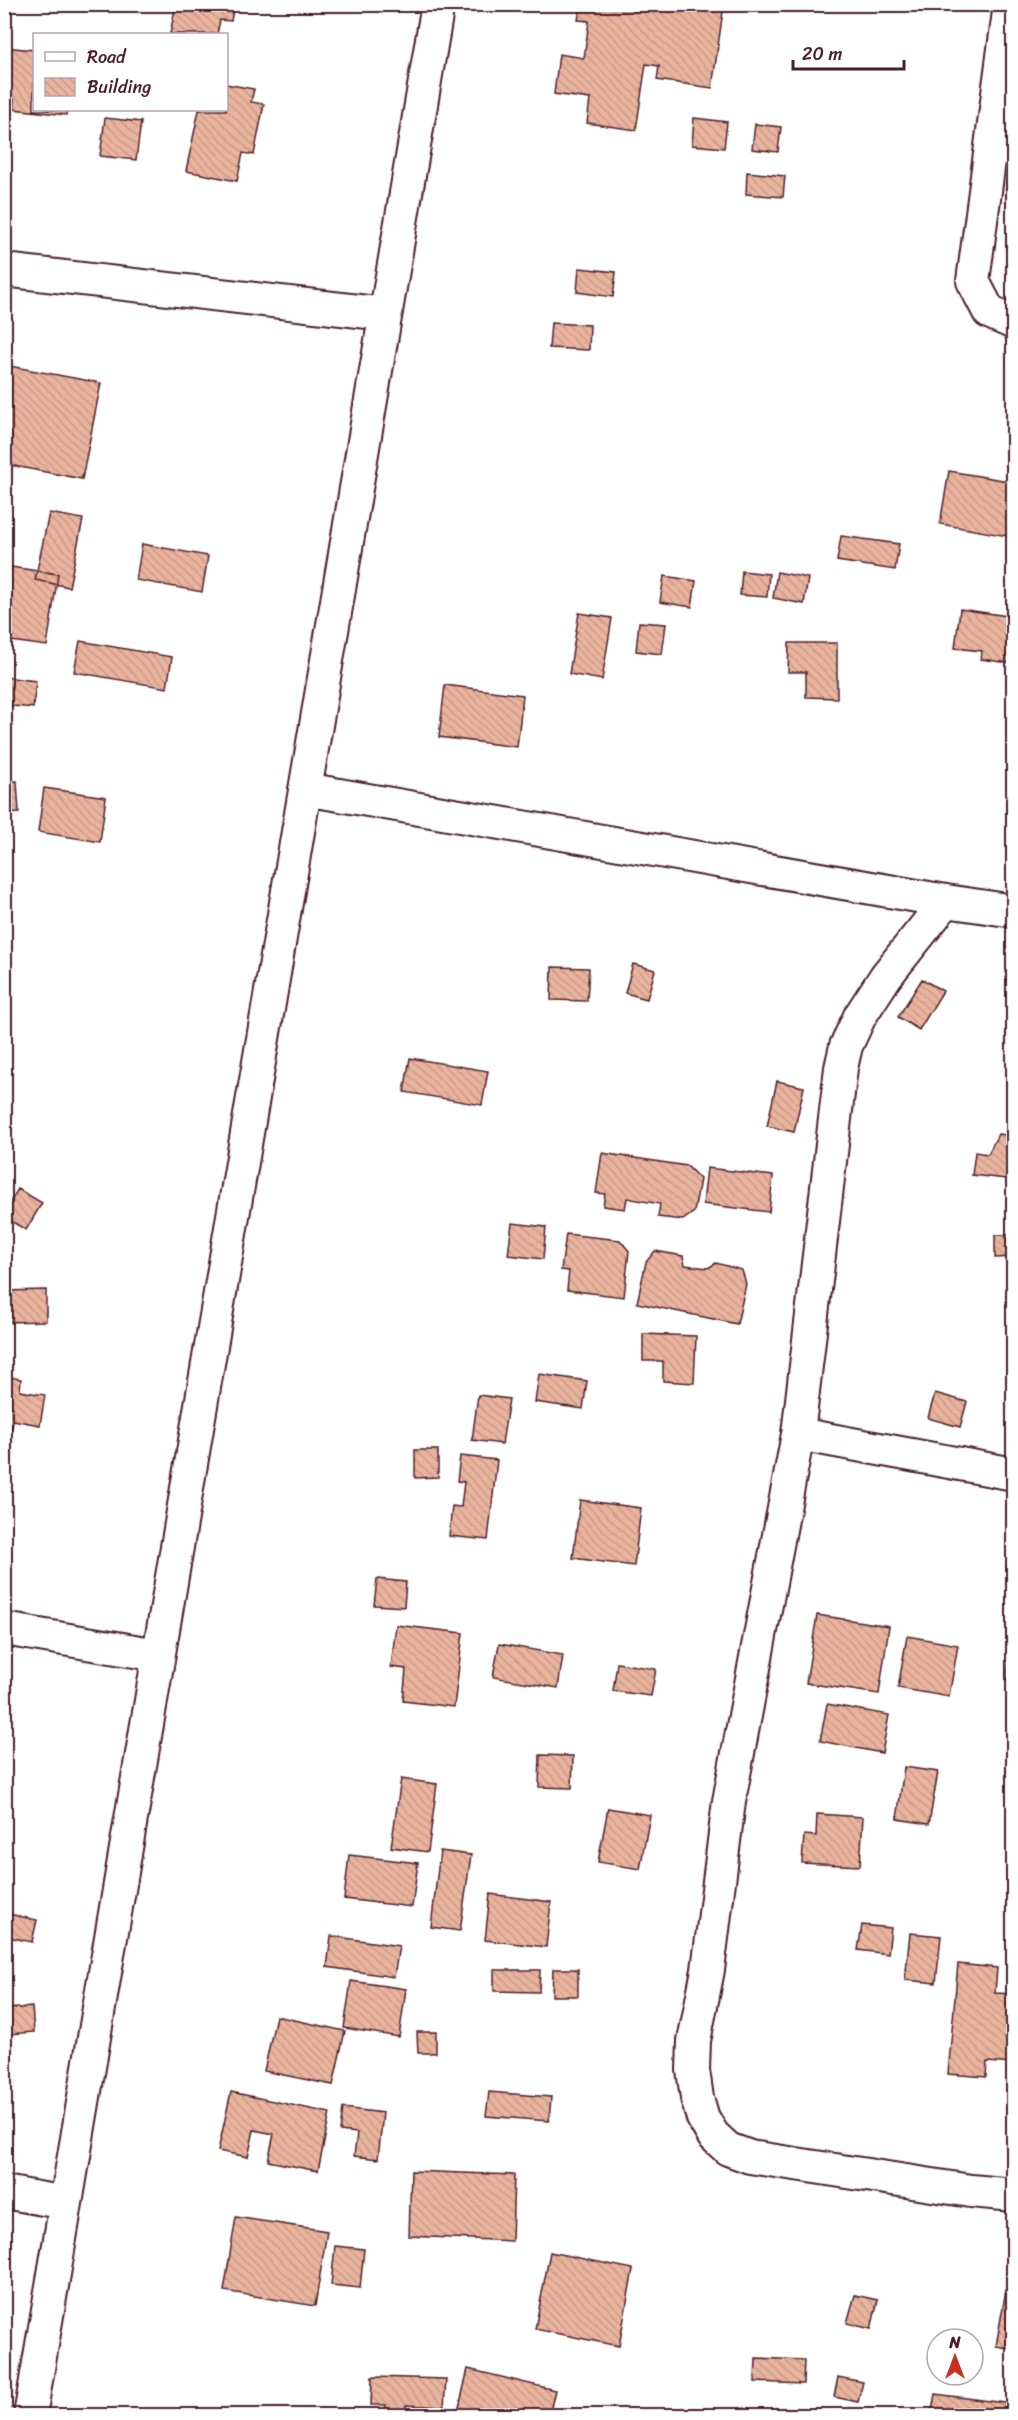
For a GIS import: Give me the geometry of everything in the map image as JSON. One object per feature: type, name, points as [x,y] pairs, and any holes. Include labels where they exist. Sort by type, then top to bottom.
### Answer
[{"type":"street","points":[[30,2415],[438,4]]},
{"type":"street","points":[[1010,4],[973,281],[989,312],[1014,323]]},
{"type":"street","points":[[4,270],[385,314]]},
{"type":"street","points":[[305,789],[1014,911]]},
{"type":"street","points":[[946,901],[886,976],[860,1016],[846,1046],[830,1154],[798,1434],[729,1801],[708,1970],[694,2041],[693,2070],[703,2118],[713,2135],[728,2149],[750,2157],[971,2191],[1014,2195]]},
{"type":"street","points":[[798,1434],[1014,1474]]},
{"type":"street","points":[[4,1629],[158,1655]]},
{"type":"street","points":[[4,2192],[66,2203]]},
{"type":"building","points":[[176,4],[234,4],[231,21],[220,20],[217,33],[170,33]]},
{"type":"building","points":[[581,4],[724,4],[712,88],[657,80],[659,66],[646,64],[636,130],[587,123],[590,99],[554,94],[559,54],[584,58],[589,21],[578,20]]},
{"type":"building","points":[[4,47],[33,50],[33,111],[67,111],[66,115],[13,109],[14,99],[4,98]]},
{"type":"building","points":[[228,84],[254,89],[251,102],[264,104],[254,155],[243,153],[237,181],[186,171],[199,111],[228,111]]},
{"type":"building","points":[[105,118],[141,122],[136,160],[100,156]]},
{"type":"building","points":[[694,118],[727,122],[724,148],[692,145]]},
{"type":"building","points":[[755,124],[781,127],[778,152],[752,149]]},
{"type":"building","points":[[747,172],[785,176],[783,197],[746,194]]},
{"type":"building","points":[[579,268],[616,272],[613,297],[577,292]]},
{"type":"building","points":[[551,323],[590,325],[589,350],[549,348]]},
{"type":"building","points":[[4,365],[101,383],[82,479],[4,464]]},
{"type":"building","points":[[949,471],[1014,482],[1014,498],[1007,536],[940,524]]},
{"type":"building","points":[[49,513],[83,519],[69,587],[35,580]]},
{"type":"building","points":[[841,536],[899,544],[895,570],[837,561]]},
{"type":"building","points":[[142,544],[208,556],[202,592],[136,580]]},
{"type":"building","points":[[4,566],[58,574],[47,646],[4,640],[8,619],[4,619]]},
{"type":"building","points":[[742,571],[769,574],[767,597],[740,595]]},
{"type":"building","points":[[777,572],[808,578],[804,604],[773,598]]},
{"type":"building","points":[[664,576],[696,581],[692,607],[660,602]]},
{"type":"building","points":[[960,609],[1014,617],[1014,638],[1012,638],[1009,663],[981,659],[982,651],[955,648]]},
{"type":"building","points":[[579,613],[612,618],[602,680],[569,674]]},
{"type":"building","points":[[639,622],[666,624],[662,654],[636,651]]},
{"type":"building","points":[[80,641],[172,657],[167,688],[74,672]]},
{"type":"building","points":[[789,643],[837,643],[837,698],[806,697],[806,672],[788,672]]},
{"type":"building","points":[[4,677],[36,681],[33,708],[4,705]]},
{"type":"building","points":[[445,685],[523,695],[517,747],[439,737]]},
{"type":"building","points":[[17,781],[19,813],[4,814],[4,782]]},
{"type":"building","points":[[44,788],[106,797],[100,842],[38,832]]},
{"type":"building","points":[[4,852],[10,853],[6,883],[4,882]]},
{"type":"building","points":[[633,964],[655,970],[647,999],[625,993]]},
{"type":"building","points":[[552,967],[589,968],[587,1001],[551,1000]]},
{"type":"building","points":[[922,979],[943,991],[919,1030],[898,1017]]},
{"type":"building","points":[[410,1058],[488,1071],[482,1105],[404,1092]]},
{"type":"building","points":[[777,1081],[804,1087],[794,1132],[767,1126]]},
{"type":"building","points":[[998,1134],[1014,1136],[1014,1180],[972,1175],[975,1152],[988,1154]]},
{"type":"building","points":[[602,1153],[687,1166],[700,1179],[694,1212],[683,1220],[658,1217],[660,1204],[627,1198],[625,1209],[603,1206],[605,1194],[596,1193]]},
{"type":"building","points":[[707,1168],[773,1176],[769,1212],[703,1204]]},
{"type":"building","points":[[18,1189],[42,1203],[26,1230],[4,1217],[4,1212]]},
{"type":"building","points":[[512,1223],[546,1227],[543,1259],[508,1255]]},
{"type":"building","points":[[566,1234],[620,1240],[629,1251],[624,1297],[567,1290],[569,1271],[561,1270]]},
{"type":"building","points":[[995,1235],[1014,1235],[1014,1257],[995,1258]]},
{"type":"building","points":[[655,1251],[683,1256],[685,1265],[708,1268],[716,1263],[742,1270],[746,1284],[737,1324],[637,1303],[646,1262]]},
{"type":"building","points":[[46,1290],[46,1321],[4,1322],[4,1291]]},
{"type":"building","points":[[643,1334],[696,1336],[694,1383],[663,1381],[663,1361],[643,1361]]},
{"type":"building","points":[[539,1374],[587,1381],[583,1409],[535,1402]]},
{"type":"building","points":[[4,1376],[21,1379],[20,1391],[45,1395],[40,1425],[13,1420],[7,1453],[4,1453]]},
{"type":"building","points":[[935,1393],[967,1402],[960,1427],[928,1418]]},
{"type":"building","points":[[478,1395],[509,1399],[502,1444],[472,1440]]},
{"type":"building","points":[[415,1450],[438,1450],[438,1477],[415,1478]]},
{"type":"building","points":[[460,1456],[497,1460],[488,1540],[449,1536],[452,1506],[461,1507],[464,1482],[457,1481]]},
{"type":"building","points":[[580,1500],[641,1508],[634,1566],[573,1558]]},
{"type":"building","points":[[377,1579],[406,1582],[404,1607],[374,1605]]},
{"type":"building","points":[[817,1615],[889,1626],[879,1694],[806,1683]]},
{"type":"building","points":[[396,1625],[463,1633],[454,1707],[403,1701],[406,1669],[391,1667]]},
{"type":"building","points":[[907,1636],[958,1645],[949,1697],[898,1688]]},
{"type":"building","points":[[1010,1638],[1014,1638],[1014,1681],[1007,1680]]},
{"type":"building","points":[[499,1644],[563,1655],[558,1688],[493,1677]]},
{"type":"building","points":[[617,1663],[656,1669],[651,1696],[613,1691]]},
{"type":"building","points":[[827,1704],[889,1715],[882,1753],[820,1741]]},
{"type":"building","points":[[540,1755],[573,1756],[572,1788],[539,1787]]},
{"type":"building","points":[[904,1767],[938,1772],[929,1824],[897,1819]]},
{"type":"building","points":[[401,1779],[437,1784],[428,1852],[391,1847]]},
{"type":"building","points":[[608,1808],[650,1815],[640,1869],[598,1862]]},
{"type":"building","points":[[817,1814],[863,1817],[860,1866],[802,1863],[804,1835],[816,1836]]},
{"type":"building","points":[[440,1851],[471,1855],[460,1931],[431,1927]]},
{"type":"building","points":[[349,1855],[418,1863],[412,1907],[344,1899]]},
{"type":"building","points":[[490,1894],[551,1902],[546,1947],[485,1940]]},
{"type":"building","points":[[4,1913],[37,1920],[32,1942],[4,1936]]},
{"type":"building","points":[[862,1925],[891,1928],[888,1954],[858,1950]]},
{"type":"building","points":[[910,1933],[941,1936],[936,1983],[905,1980]]},
{"type":"building","points":[[331,1936],[399,1946],[394,1977],[327,1967]]},
{"type":"building","points":[[958,1964],[997,1968],[995,1993],[1014,1994],[1014,2064],[987,2062],[986,2077],[948,2074]]},
{"type":"building","points":[[553,1969],[578,1969],[578,1996],[552,1996]]},
{"type":"building","points":[[494,1970],[540,1970],[539,1992],[494,1991]]},
{"type":"building","points":[[351,1981],[406,1989],[399,2037],[344,2028]]},
{"type":"building","points":[[32,2007],[34,2032],[9,2034],[6,2009]]},
{"type":"building","points":[[276,2016],[345,2031],[333,2085],[264,2071]]},
{"type":"building","points":[[417,2032],[436,2032],[436,2053],[418,2053]]},
{"type":"building","points":[[231,2092],[330,2113],[318,2171],[268,2161],[274,2134],[254,2130],[248,2157],[218,2151]]},
{"type":"building","points":[[489,2092],[551,2097],[549,2121],[486,2116]]},
{"type":"building","points":[[343,2108],[383,2113],[378,2159],[354,2156],[357,2133],[340,2131]]},
{"type":"building","points":[[411,2171],[514,2175],[512,2241],[409,2236]]},
{"type":"building","points":[[236,2217],[327,2231],[315,2306],[224,2291]]},
{"type":"building","points":[[335,2246],[364,2249],[360,2288],[331,2285]]},
{"type":"building","points":[[550,2252],[633,2269],[619,2346],[535,2329]]},
{"type":"building","points":[[1009,2273],[1014,2274],[1014,2349],[996,2346]]},
{"type":"building","points":[[855,2295],[878,2300],[871,2329],[847,2323]]},
{"type":"building","points":[[756,2358],[804,2360],[803,2384],[755,2382]]},
{"type":"building","points":[[468,2369],[555,2390],[549,2416],[457,2416]]},
{"type":"building","points":[[372,2377],[446,2379],[444,2407],[406,2405],[406,2414],[385,2413],[386,2405],[371,2405]]},
{"type":"building","points":[[838,2377],[863,2382],[858,2402],[834,2397]]},
{"type":"building","points":[[935,2394],[1005,2403],[1004,2416],[931,2416]]}]
